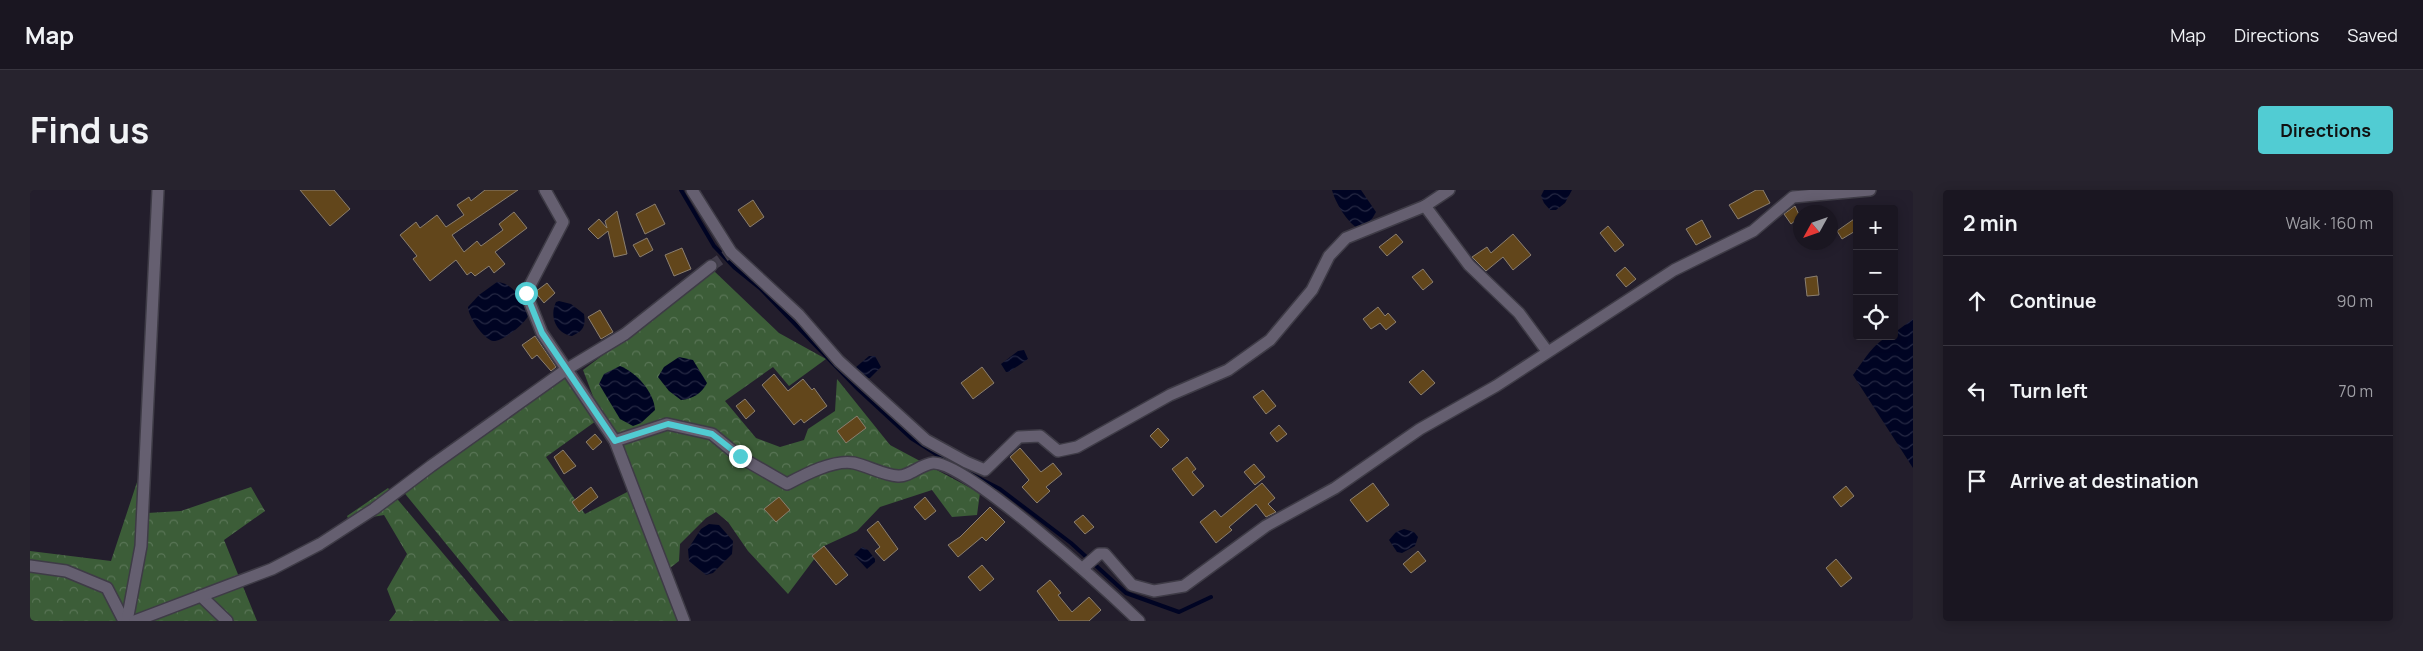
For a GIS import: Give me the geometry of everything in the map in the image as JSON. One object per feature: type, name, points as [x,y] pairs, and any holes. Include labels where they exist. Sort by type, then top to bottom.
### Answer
[{"type":"street","points":[[125,621],[141,546],[158,190]]},
{"type":"street","points":[[544,190],[563,222],[526,293],[542,333],[615,441],[684,621]]},
{"type":"street","points":[[692,190],[731,252],[799,315],[839,361],[926,440],[985,470],[1019,437],[1040,436],[1058,451],[1076,447],[1170,395],[1228,370],[1270,340],[1312,290],[1329,256],[1346,238],[1425,206],[1449,190]]},
{"type":"street","points":[[1083,568],[1099,554],[1105,554],[1132,584],[1154,591],[1184,586],[1266,526],[1335,488],[1420,428],[1496,386],[1674,270],[1753,231],[1793,197],[1870,190]]},
{"type":"street","points":[[1425,206],[1470,264],[1519,313],[1547,351]]},
{"type":"street","points":[[135,621],[272,569],[320,544],[374,509],[567,369],[624,334],[711,266]]},
{"type":"street","points":[[615,441],[668,424],[712,434],[740,456],[787,484],[815,469],[852,462],[899,476],[933,463],[943,465],[972,481],[1083,568],[1139,621]]},
{"type":"street","points":[[30,566],[66,571],[107,588],[125,621]]},
{"type":"street","points":[[201,596],[227,621]]},
{"type":"green space","points":[[714,271],[779,333],[826,359],[789,386],[773,367],[725,401],[756,438],[780,447],[804,440],[808,429],[835,411],[837,379],[890,445],[980,493],[977,515],[952,517],[932,490],[880,507],[857,531],[824,546],[788,594],[748,551],[728,522],[716,512],[706,518],[680,544],[679,561],[661,575],[679,621],[509,621],[402,490],[566,374],[596,421],[546,457],[585,514],[629,491],[583,370]]},
{"type":"green space","points":[[141,470],[147,513],[181,511],[251,487],[265,511],[224,540],[257,621],[30,621],[30,551],[111,561]]},
{"type":"green space","points":[[388,488],[500,621],[389,621],[396,612],[387,589],[407,554],[384,515],[349,521],[347,516]]},
{"type":"water","points":[[1332,190],[1361,190],[1376,212],[1369,224],[1360,229],[1355,227],[1339,207]]},
{"type":"water","points":[[1544,190],[1572,190],[1565,203],[1556,210],[1550,210],[1541,196]]},
{"type":"water","points":[[497,282],[508,285],[513,289],[529,313],[528,317],[514,331],[493,341],[485,336],[477,327],[470,316],[468,307],[479,295]]},
{"type":"water","points":[[556,302],[571,304],[584,314],[585,322],[583,328],[572,336],[566,335],[555,324],[554,307]]},
{"type":"water","points":[[1913,319],[1913,468],[1853,375],[1882,340],[1898,340],[1898,330]]},
{"type":"water","points":[[1024,350],[1028,359],[1009,372],[1006,372],[1001,364],[1018,351]]},
{"type":"water","points":[[869,356],[875,356],[881,367],[870,378],[865,379],[855,368]]},
{"type":"water","points":[[679,357],[693,360],[707,383],[697,395],[681,400],[669,391],[658,377],[664,367]]},
{"type":"water","points":[[620,366],[632,373],[643,383],[654,403],[655,410],[641,423],[633,426],[620,419],[599,384],[604,374]]},
{"type":"water","points":[[709,524],[719,525],[733,541],[732,554],[713,573],[706,575],[689,561],[688,549],[701,529]]},
{"type":"water","points":[[1404,529],[1414,532],[1418,537],[1415,546],[1402,553],[1397,552],[1389,540],[1396,532]]},
{"type":"water","points":[[862,547],[868,550],[875,559],[875,562],[867,569],[854,555]]},
{"type":"building","points":[[300,190],[334,190],[350,209],[330,226]]},
{"type":"building","points":[[485,190],[518,190],[452,235],[464,252],[477,241],[481,246],[503,230],[499,224],[514,212],[527,228],[495,252],[505,264],[494,273],[489,266],[475,276],[471,272],[467,275],[456,260],[430,281],[413,259],[417,256],[400,235],[416,222],[420,228],[437,215],[446,227],[464,215],[457,205],[469,197],[471,201]]},
{"type":"building","points":[[1756,190],[1763,190],[1770,203],[1738,219],[1729,205]]},
{"type":"building","points":[[753,200],[764,217],[750,227],[738,210]]},
{"type":"building","points":[[655,204],[665,224],[645,234],[636,214]]},
{"type":"building","points":[[1793,207],[1793,222],[1791,224],[1784,214]]},
{"type":"building","points":[[617,211],[627,254],[614,257],[608,231],[598,239],[588,229],[599,219],[607,228],[605,221]]},
{"type":"building","points":[[1702,220],[1711,237],[1696,245],[1686,229]]},
{"type":"building","points":[[1853,220],[1853,232],[1842,239],[1838,230]]},
{"type":"building","points":[[1608,226],[1624,245],[1615,252],[1600,233]]},
{"type":"building","points":[[1396,234],[1403,242],[1387,256],[1379,247]]},
{"type":"building","points":[[1513,234],[1531,255],[1513,270],[1503,257],[1486,271],[1472,257],[1487,247],[1491,253]]},
{"type":"building","points":[[647,238],[653,250],[640,257],[633,245]]},
{"type":"building","points":[[682,248],[691,269],[674,276],[665,255]]},
{"type":"building","points":[[1625,267],[1636,279],[1626,287],[1616,275]]},
{"type":"building","points":[[1423,269],[1433,282],[1423,290],[1412,277]]},
{"type":"building","points":[[1817,276],[1819,295],[1807,296],[1805,278]]},
{"type":"building","points":[[547,283],[555,293],[544,303],[535,292]]},
{"type":"building","points":[[1378,307],[1385,316],[1388,313],[1396,322],[1386,330],[1380,323],[1371,329],[1363,319]]},
{"type":"building","points":[[600,310],[613,332],[601,339],[588,317]]},
{"type":"building","points":[[535,336],[556,367],[551,371],[537,355],[532,359],[522,345]]},
{"type":"building","points":[[982,367],[994,383],[973,399],[961,383]]},
{"type":"building","points":[[1423,370],[1435,383],[1421,395],[1409,382]]},
{"type":"building","points":[[774,374],[788,391],[803,379],[812,390],[814,388],[827,406],[804,423],[801,419],[794,425],[762,385]]},
{"type":"building","points":[[1263,390],[1276,406],[1266,414],[1253,397]]},
{"type":"building","points":[[745,399],[755,411],[746,419],[736,406]]},
{"type":"building","points":[[857,416],[866,428],[846,443],[837,431]]},
{"type":"building","points":[[1279,425],[1287,434],[1277,442],[1270,433]]},
{"type":"building","points":[[1158,428],[1169,440],[1161,448],[1150,436]]},
{"type":"building","points":[[595,434],[602,442],[593,450],[586,442]]},
{"type":"building","points":[[1020,448],[1041,472],[1053,463],[1062,474],[1046,487],[1050,491],[1037,503],[1022,487],[1029,480],[1010,457]]},
{"type":"building","points":[[563,450],[576,466],[564,474],[554,457]]},
{"type":"building","points":[[1187,457],[1196,469],[1192,472],[1204,486],[1193,496],[1172,469]]},
{"type":"building","points":[[1254,464],[1265,477],[1255,485],[1244,472]]},
{"type":"building","points":[[1262,483],[1275,498],[1268,504],[1276,512],[1266,517],[1256,504],[1229,527],[1232,530],[1216,543],[1200,522],[1215,510],[1221,517]]},
{"type":"building","points":[[1373,483],[1389,505],[1367,522],[1350,500]]},
{"type":"building","points":[[1846,486],[1854,496],[1841,507],[1833,497]]},
{"type":"building","points":[[591,487],[598,497],[579,512],[572,502]]},
{"type":"building","points":[[779,497],[790,510],[776,522],[764,509]]},
{"type":"building","points":[[925,497],[936,511],[925,520],[914,507]]},
{"type":"building","points":[[990,507],[1005,522],[986,541],[982,537],[958,557],[948,545],[960,537]]},
{"type":"building","points":[[1083,515],[1094,527],[1085,534],[1074,522]]},
{"type":"building","points":[[878,521],[898,549],[884,561],[875,551],[880,547],[867,530]]},
{"type":"building","points":[[824,546],[848,575],[836,585],[812,556]]},
{"type":"building","points":[[1418,551],[1426,561],[1411,573],[1403,564]]},
{"type":"building","points":[[1836,559],[1852,578],[1841,587],[1826,568]]},
{"type":"building","points":[[982,565],[994,579],[980,591],[968,577]]},
{"type":"building","points":[[1050,580],[1061,593],[1058,595],[1072,612],[1089,597],[1101,610],[1089,621],[1059,621],[1037,591]]},
{"type":"waterway","points":[[681,190],[714,246],[735,268],[761,289],[858,389],[911,438],[950,463]]},
{"type":"waterway","points":[[967,472],[1000,489],[1071,543],[1126,593],[1179,612],[1211,597]]},
{"type":"tunnel","points":[[711,266],[731,252]]},
{"type":"route","points":[[526,293],[542,333],[615,441],[668,424],[712,434],[740,456]]}]
